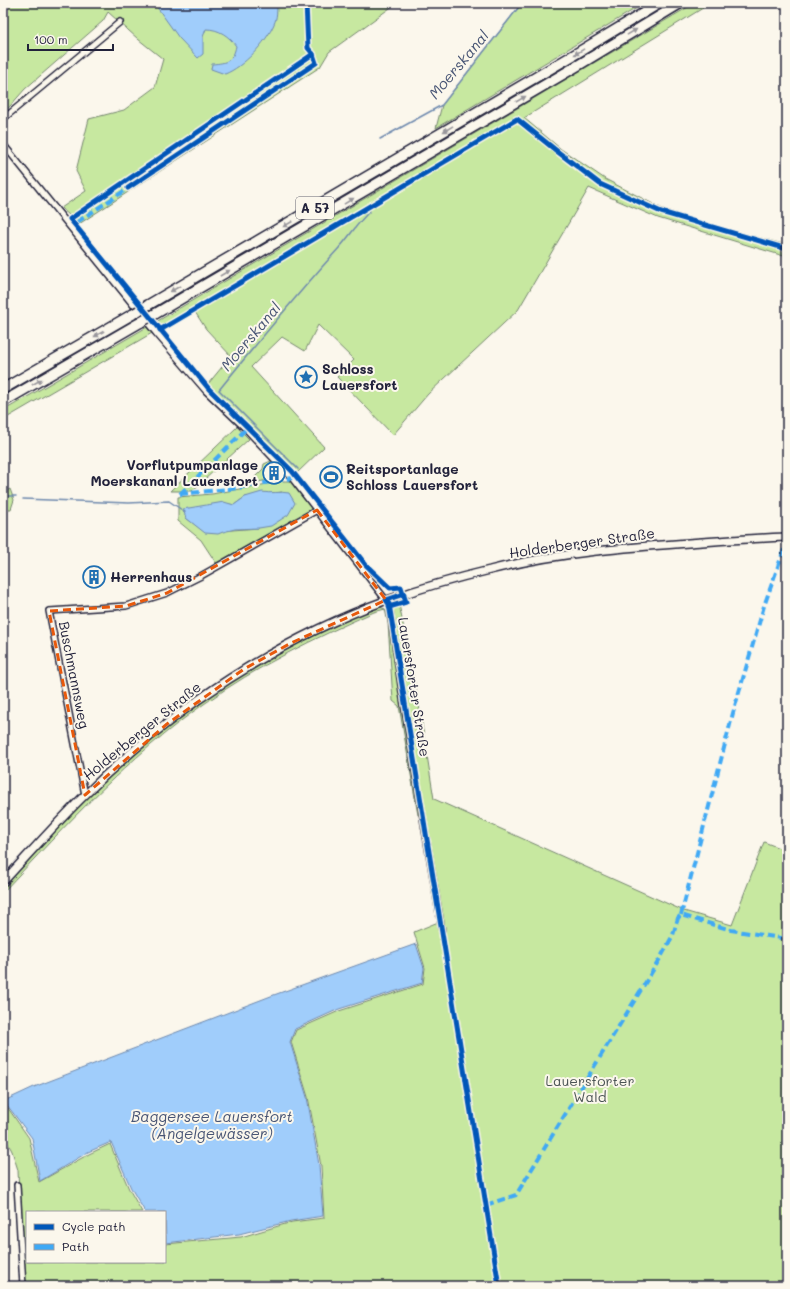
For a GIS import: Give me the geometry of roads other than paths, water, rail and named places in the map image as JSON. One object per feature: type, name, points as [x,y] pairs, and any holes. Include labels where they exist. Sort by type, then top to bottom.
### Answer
[{"type":"highway","name":"A 57","points":[[3,390],[660,3]]},
{"type":"highway","name":"A 57","points":[[3,402],[570,70],[681,3]]},
{"type":"main road","name":"Holderberger Straße","points":[[3,882],[85,795],[167,724],[221,684],[291,643],[339,620],[386,600],[491,569],[582,553],[664,545],[787,537]]},
{"type":"street","points":[[3,119],[120,22]]},
{"type":"street","name":"Lauersforter Straße","points":[[3,144],[156,333],[206,391],[246,429],[292,478],[389,604],[403,699],[442,931]]},
{"type":"street","name":"Buschmannsweg","points":[[85,795],[49,611],[126,606],[167,593],[199,577],[317,510]]},
{"type":"street","points":[[17,1186],[23,1286]]},
{"type":"water","points":[[154,3],[277,3],[277,11],[276,19],[266,39],[253,54],[239,66],[225,74],[211,69],[212,64],[225,62],[233,55],[236,46],[230,39],[215,30],[206,29],[203,37],[203,54],[198,58],[179,38]]},
{"type":"water","points":[[262,492],[289,493],[295,503],[288,515],[271,526],[235,529],[218,534],[205,533],[186,518],[183,509],[224,502],[234,505],[245,497]]},
{"type":"water","name":"Baggersee Lauersfort (Angelgewässer)","points":[[416,944],[424,968],[422,983],[339,1009],[295,1029],[290,1042],[307,1097],[319,1165],[323,1216],[291,1221],[239,1234],[166,1243],[166,1211],[144,1211],[131,1188],[111,1142],[88,1152],[40,1181],[32,1138],[4,1101],[34,1087],[271,996]]},
{"type":"waterway","name":"Moerskanal","points":[[380,139],[442,105],[522,3]]},
{"type":"waterway","name":"Moerskanal","points":[[298,469],[219,390],[293,300],[370,211]]},
{"type":"waterway","name":"Moerskanal","points":[[3,496],[16,496]]},
{"type":"waterway","name":"Moerskanal","points":[[23,499],[129,503],[169,501],[185,512]]},
{"type":"place","name":"Schloss Lauersfort","points":[[306,377]]},
{"type":"place","name":"Vorflutpumpanlage Moerskananl Lauersfort","points":[[274,473]]},
{"type":"place","name":"Reitsportanlage Schloss Lauersfort","points":[[331,477]]},
{"type":"place","name":"Herrenhaus","points":[[94,577]]},
{"type":"park label","name":"Lauersforter Wald","points":[[590,1090]]}]
